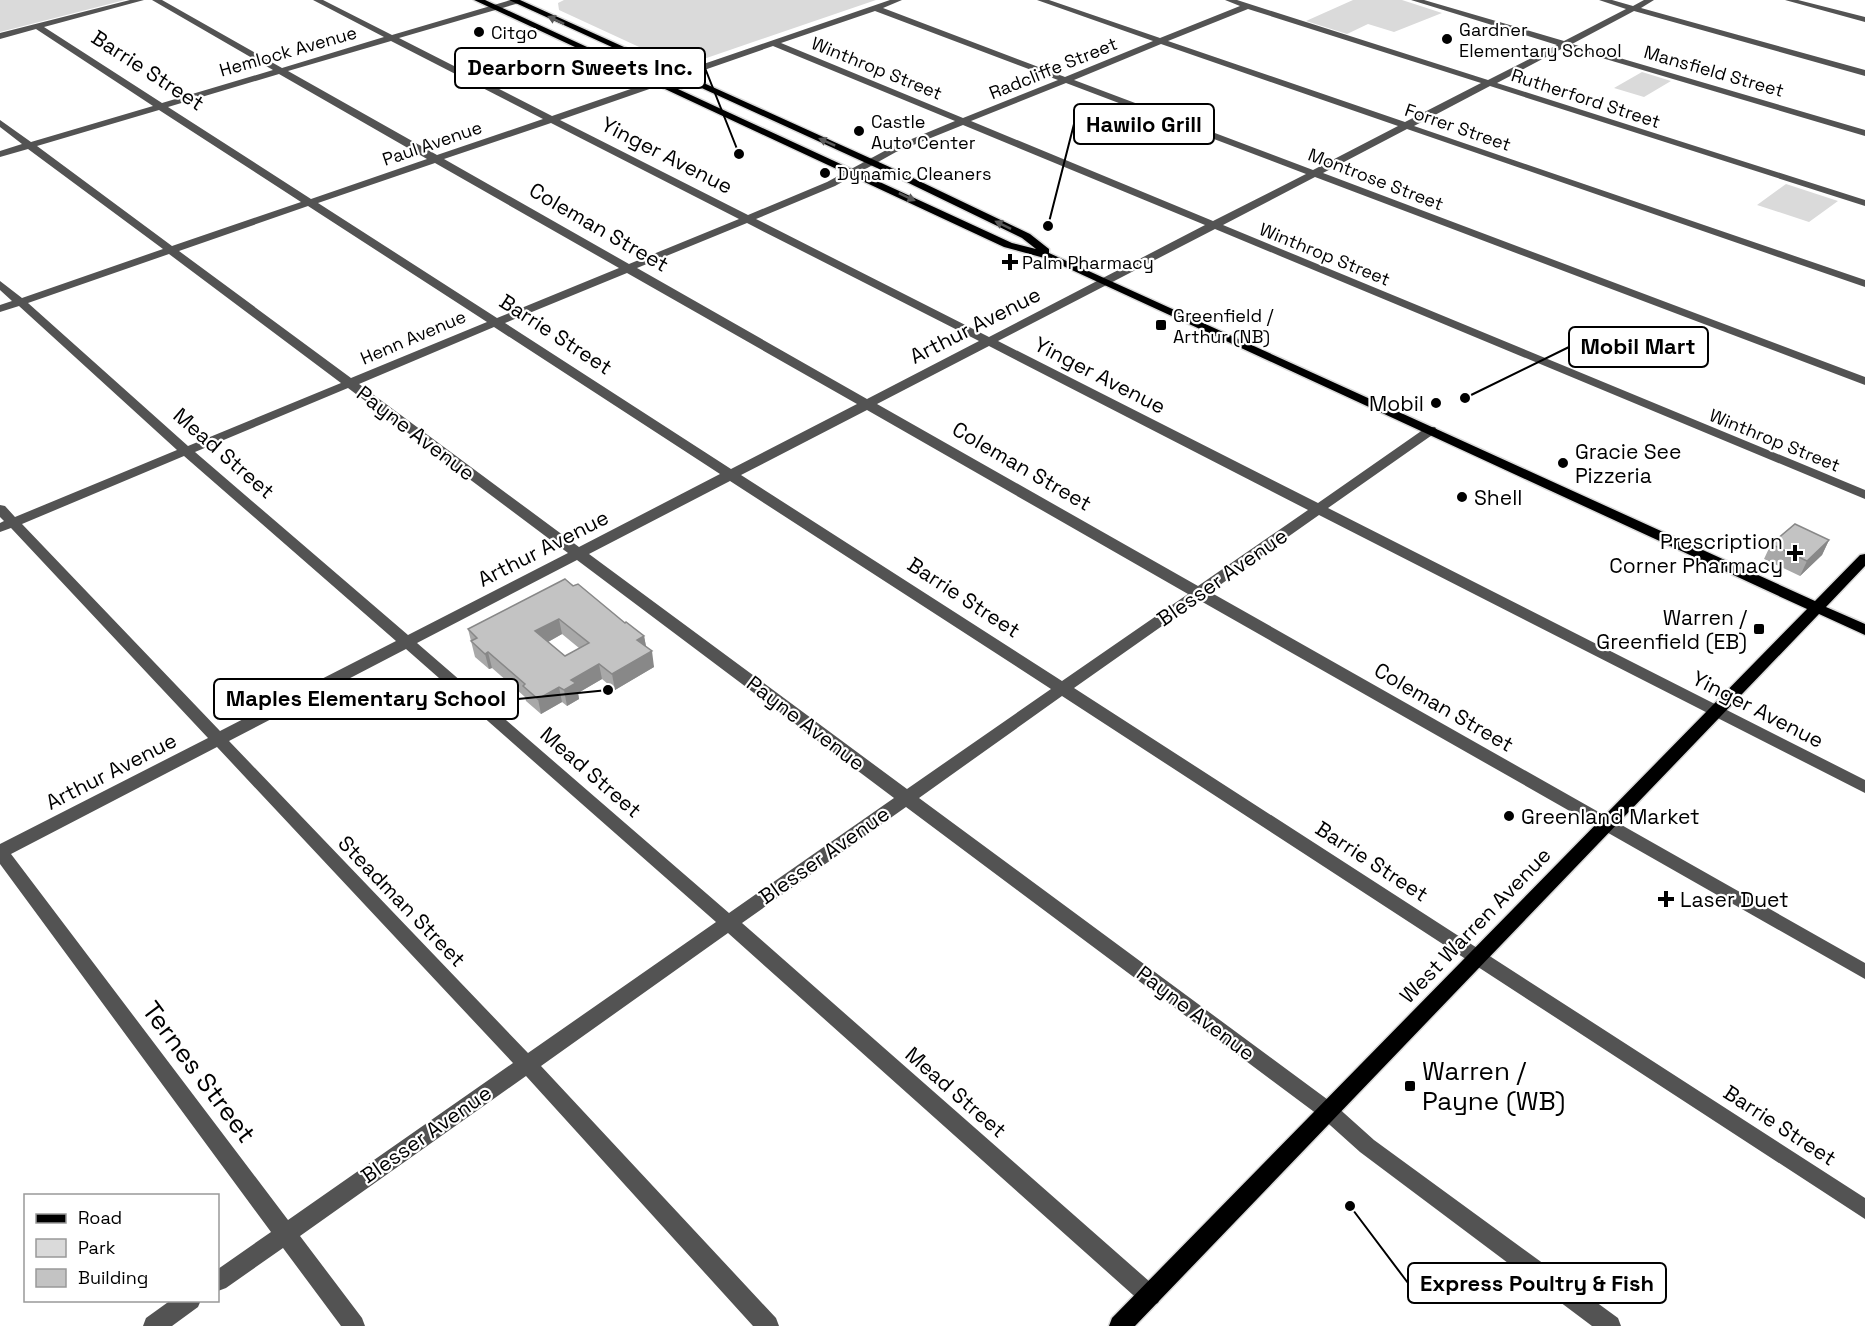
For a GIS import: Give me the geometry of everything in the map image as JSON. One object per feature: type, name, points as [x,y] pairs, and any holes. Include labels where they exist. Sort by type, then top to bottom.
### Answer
[{"type":"main road","points":[[478,0],[1008,244],[1052,257],[1105,281],[1865,630]]},
{"type":"main road","points":[[514,1],[871,162],[1026,236],[1052,257]]},
{"type":"main road","points":[[769,134],[791,125]]},
{"type":"main road","name":"West Warren Avenue","points":[[1120,1326],[1865,558]]},
{"type":"street","points":[[0,36],[140,0]]},
{"type":"street","name":"Coleman Street","points":[[156,0],[1865,972]]},
{"type":"street","name":"Yinger Avenue","points":[[317,0],[1865,787]]},
{"type":"street","name":"Paul Avenue","points":[[0,309],[898,0]]},
{"type":"street","name":"Forrer Street","points":[[1041,0],[1865,285]]},
{"type":"street","name":"Rutherford Street","points":[[1229,0],[1865,203]]},
{"type":"street","name":"Mansfield Street","points":[[1415,0],[1865,133]]},
{"type":"street","points":[[1603,0],[1865,73]]},
{"type":"street","name":"Arthur Avenue","points":[[0,852],[1650,0]]},
{"type":"street","points":[[1789,0],[1865,20]]},
{"type":"street","name":"Hemlock Avenue","points":[[0,154],[514,1]]},
{"type":"street","name":"Radcliffe Street","points":[[871,162],[1247,6]]},
{"type":"street","name":"Montrose Street","points":[[875,8],[1865,381]]},
{"type":"street","name":"Barrie Street","points":[[36,27],[1865,1209]]},
{"type":"street","name":"Winthrop Street","points":[[774,43],[1865,495]]},
{"type":"street","name":"Payne Avenue","points":[[0,123],[1328,1111],[1367,1146],[1610,1326]]},
{"type":"street","name":"Henn Avenue","points":[[6,525],[746,219],[871,162]]},
{"type":"street","name":"Mead Street","points":[[0,284],[186,451],[728,922],[1032,1189],[1150,1296]]},
{"type":"street","name":"Blesser Avenue","points":[[219,1280],[1431,430]]},
{"type":"street","name":"Steadman Street","points":[[0,509],[6,525],[217,740],[526,1063],[768,1326]]},
{"type":"street","name":"Ternes Street","points":[[0,852],[354,1326]]},
{"type":"street","points":[[154,1326],[187,1302]]},
{"type":"green space","points":[[0,0],[125,0],[0,32]]},
{"type":"green space","points":[[564,0],[876,0],[692,63],[677,63],[559,10],[558,3]]},
{"type":"green space","points":[[1353,0],[1402,0],[1442,13],[1394,32],[1368,24],[1347,34],[1306,21]]},
{"type":"green space","points":[[1642,72],[1671,81],[1644,97],[1614,88]]},
{"type":"green space","points":[[1786,184],[1838,201],[1809,222],[1757,205]]},
{"type":"building","points":[[1795,524],[1829,540],[1807,561],[1771,544]]},
{"type":"building","points":[[565,579],[573,586],[578,584],[644,636],[637,640],[652,651],[612,674],[599,664],[571,680],[576,683],[564,690],[559,687],[538,699],[523,686],[525,684],[488,652],[485,654],[471,641],[477,638],[468,629]],"holes":[[[559,619],[589,643],[565,656],[535,631]]]},
{"type":"place","name":"Citgo","points":[[479,32]]},
{"type":"place","name":"Gardner Elementary School","points":[[1447,39]]},
{"type":"place","name":"Castle Auto Center","points":[[859,131]]},
{"type":"place","name":"Dearborn Sweets Inc.","points":[[739,154]]},
{"type":"place","name":"Dynamic Cleaners","points":[[825,173]]},
{"type":"place","name":"Hawilo Grill","points":[[1048,226]]},
{"type":"place","name":"Palm Pharmacy","points":[[1010,262]]},
{"type":"place","name":"Greenfield / Arthur (NB)","points":[[1161,325]]},
{"type":"place","name":"Mobil Mart","points":[[1465,398]]},
{"type":"place","name":"Mobil","points":[[1436,403]]},
{"type":"place","name":"Gracie See Pizzeria","points":[[1563,463]]},
{"type":"place","name":"Shell","points":[[1462,497]]},
{"type":"place","name":"Prescription Corner Pharmacy","points":[[1795,553]]},
{"type":"place","name":"Warren / Greenfield (EB)","points":[[1759,629]]},
{"type":"place","name":"Maples Elementary School","points":[[608,690]]},
{"type":"place","name":"Greenland Market","points":[[1509,816]]},
{"type":"place","name":"Laser Duet","points":[[1666,899]]},
{"type":"place","name":"Warren / Payne (WB)","points":[[1410,1086]]},
{"type":"place","name":"Express Poultry & Fish","points":[[1350,1206]]}]
